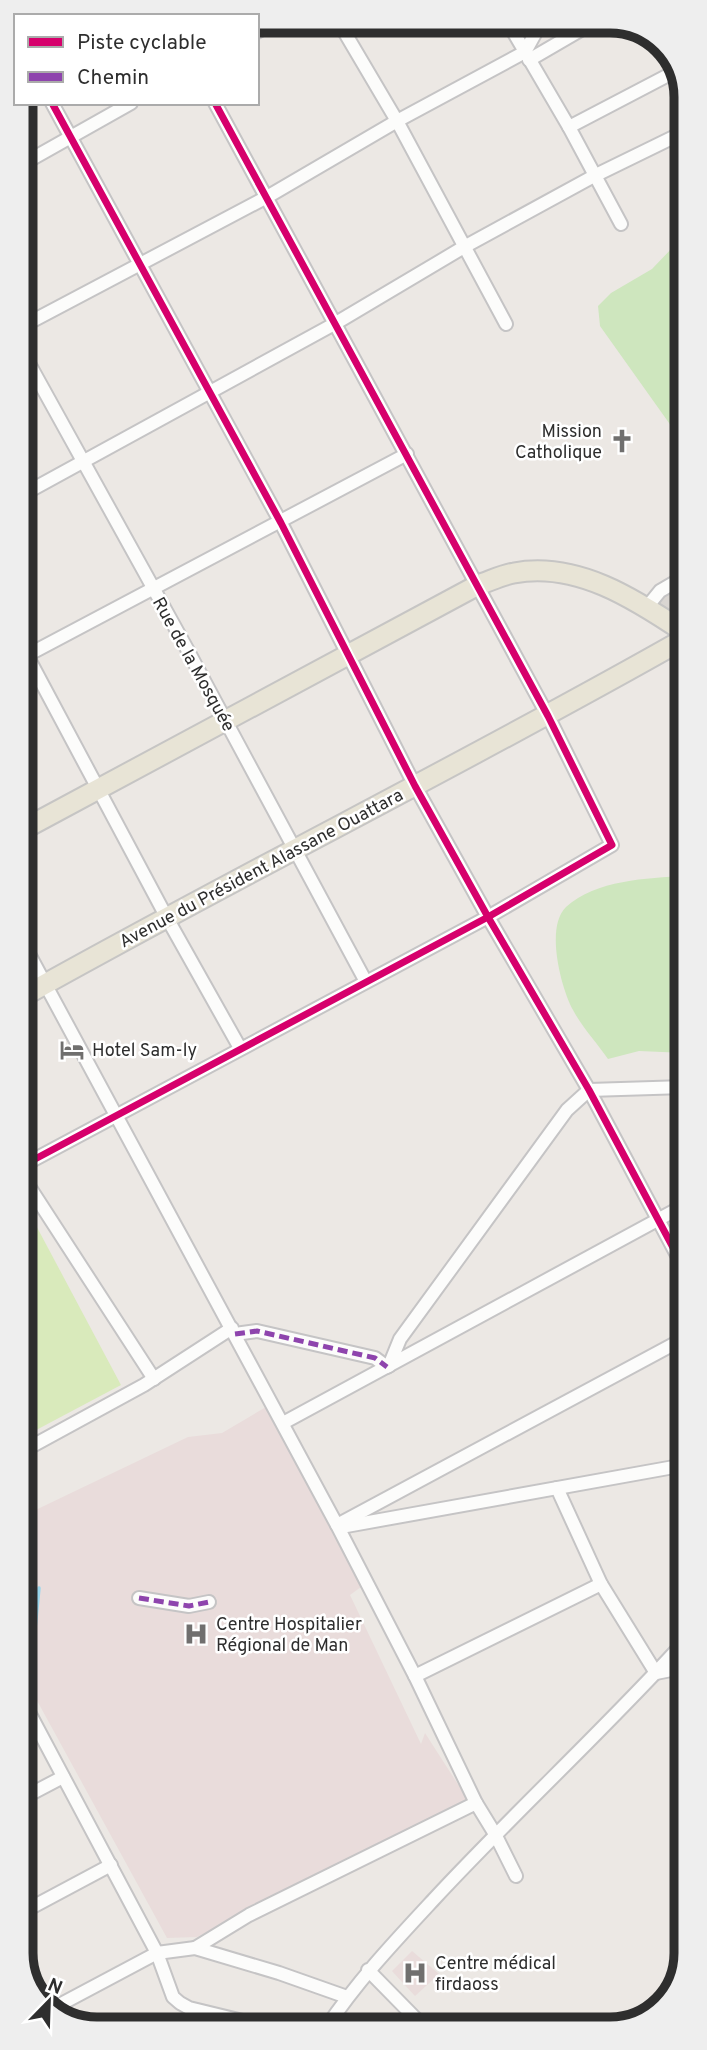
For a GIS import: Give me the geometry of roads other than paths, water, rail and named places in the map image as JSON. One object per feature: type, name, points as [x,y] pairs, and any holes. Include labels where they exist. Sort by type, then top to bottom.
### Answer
[{"type":"main road","points":[[33,824],[478,585],[514,573],[545,571],[615,589],[674,625]]},
{"type":"main road","name":"Avenue du Président Alassane Ouattara","points":[[33,991],[548,716],[674,645]]},
{"type":"street","points":[[345,33],[397,121],[506,324]]},
{"type":"street","points":[[514,33],[569,127],[621,224]]},
{"type":"street","points":[[527,56],[537,33]]},
{"type":"street","points":[[33,321],[267,197],[397,121],[572,33]]},
{"type":"street","points":[[569,127],[670,74]]},
{"type":"street","points":[[53,105],[281,523],[415,786],[589,1090],[674,1248]]},
{"type":"street","points":[[33,158],[127,105]]},
{"type":"street","points":[[33,1161],[365,980],[488,917],[612,845],[548,716],[478,585],[216,105]]},
{"type":"street","points":[[33,489],[336,323],[464,247],[594,176],[674,137]]},
{"type":"street","name":"Rue de la Mosquée","points":[[33,369],[365,980]]},
{"type":"street","points":[[33,648],[281,523],[407,454]]},
{"type":"street","points":[[647,607],[660,591],[674,583]]},
{"type":"street","points":[[33,670],[240,1048]]},
{"type":"street","points":[[33,961],[284,1423],[415,1676],[476,1803],[516,1876]]},
{"type":"street","points":[[388,1367],[400,1339],[567,1110],[589,1090],[674,1087]]},
{"type":"street","points":[[33,1193],[153,1379]]},
{"type":"street","points":[[284,1423],[674,1211]]},
{"type":"street","points":[[33,1445],[233,1331],[257,1331],[375,1358],[388,1367]]},
{"type":"street","points":[[338,1526],[674,1344]]},
{"type":"street","points":[[338,1526],[674,1467]]},
{"type":"street","points":[[557,1488],[601,1584],[656,1673]]},
{"type":"street","points":[[415,1676],[601,1584]]},
{"type":"street","points":[[139,1598],[189,1606],[209,1602]]},
{"type":"street","points":[[333,2017],[368,1970],[495,1834],[674,1653]]},
{"type":"street","points":[[656,1673],[674,1669]]},
{"type":"street","points":[[33,1720],[156,1954],[173,1997],[189,2008],[226,2017]]},
{"type":"street","points":[[33,1793],[63,1777]]},
{"type":"street","points":[[60,2005],[156,1954],[195,1948],[248,1915],[476,1803]]},
{"type":"street","points":[[33,1907],[111,1865]]},
{"type":"street","points":[[195,1948],[279,1973],[346,1997]]},
{"type":"street","points":[[368,1970],[414,2017]]},
{"type":"waterway","points":[[33,1649],[39,1588]]},
{"type":"place","name":"Mission Catholique","points":[[622,441]]},
{"type":"place","name":"Hotel Sam-ly","points":[[72,1050]]},
{"type":"place","name":"Centre Hospitalier Régional de Man","points":[[196,1634]]},
{"type":"place","name":"Centre médical firdaoss","points":[[415,1973]]}]
